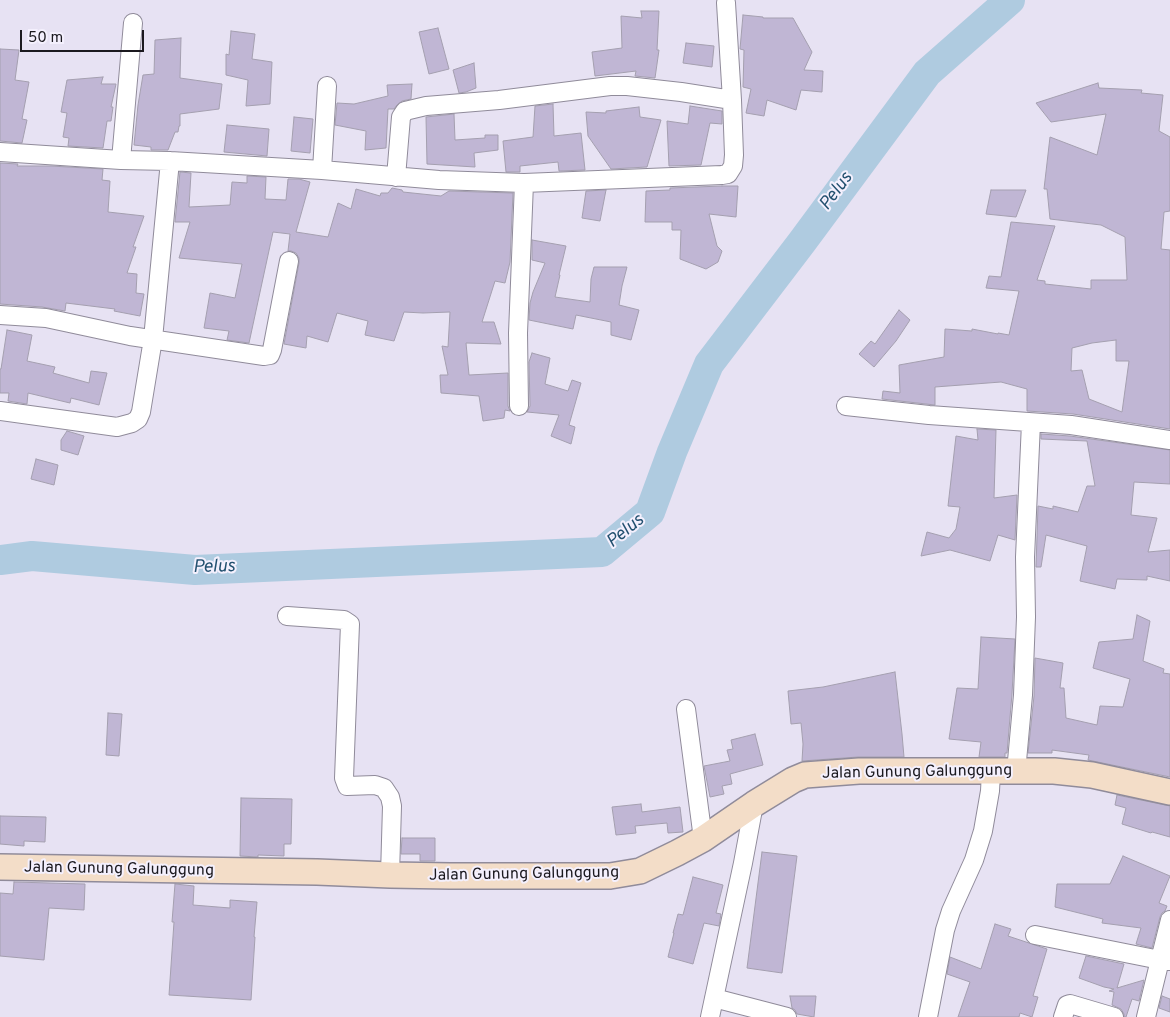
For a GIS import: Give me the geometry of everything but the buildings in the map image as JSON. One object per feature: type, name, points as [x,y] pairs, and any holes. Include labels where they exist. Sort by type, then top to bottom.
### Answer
[{"type":"street","points":[[0,152],[322,170],[439,180],[524,182],[728,174],[734,155],[726,3]]},
{"type":"street","points":[[121,160],[133,22]]},
{"type":"street","points":[[322,170],[327,86]]},
{"type":"street","points":[[396,177],[401,117],[405,111],[426,106],[499,100],[610,86],[682,92],[732,100]]},
{"type":"street","points":[[0,411],[117,427],[132,423],[138,419],[141,412],[153,340],[170,161]]},
{"type":"street","points":[[519,406],[518,332],[524,182]]},
{"type":"street","points":[[0,315],[46,318],[153,340],[221,348],[264,356],[270,355],[289,262]]},
{"type":"street","points":[[846,406],[929,415],[1071,425],[1170,440]]},
{"type":"street","points":[[1016,772],[1026,617],[1025,557],[1032,423]]},
{"type":"street","points":[[287,616],[344,620],[350,624],[344,778],[347,786],[375,785],[384,788],[390,797],[392,806],[390,875]]},
{"type":"street","points":[[686,708],[702,839]]},
{"type":"street","name":"Jalan Gunung Galunggung","points":[[0,868],[318,872],[390,875],[581,877],[617,875],[640,870],[665,859],[702,839],[793,780],[806,775],[859,771],[1054,772],[1092,775],[1170,792]]},
{"type":"street","points":[[928,1017],[945,930],[981,839],[987,814],[991,772]]},
{"type":"street","points":[[710,1017],[754,804]]},
{"type":"street","points":[[1146,1017],[1165,960],[1170,920]]},
{"type":"street","points":[[1035,935],[1165,960]]},
{"type":"street","points":[[714,998],[787,1017]]},
{"type":"street","points":[[1063,1017],[1067,1005],[1070,1004],[1114,1017]]},
{"type":"waterway","name":"Pelus","points":[[0,560],[32,556],[195,570],[602,552],[650,512],[672,452],[709,364],[927,73],[1010,0]]}]
